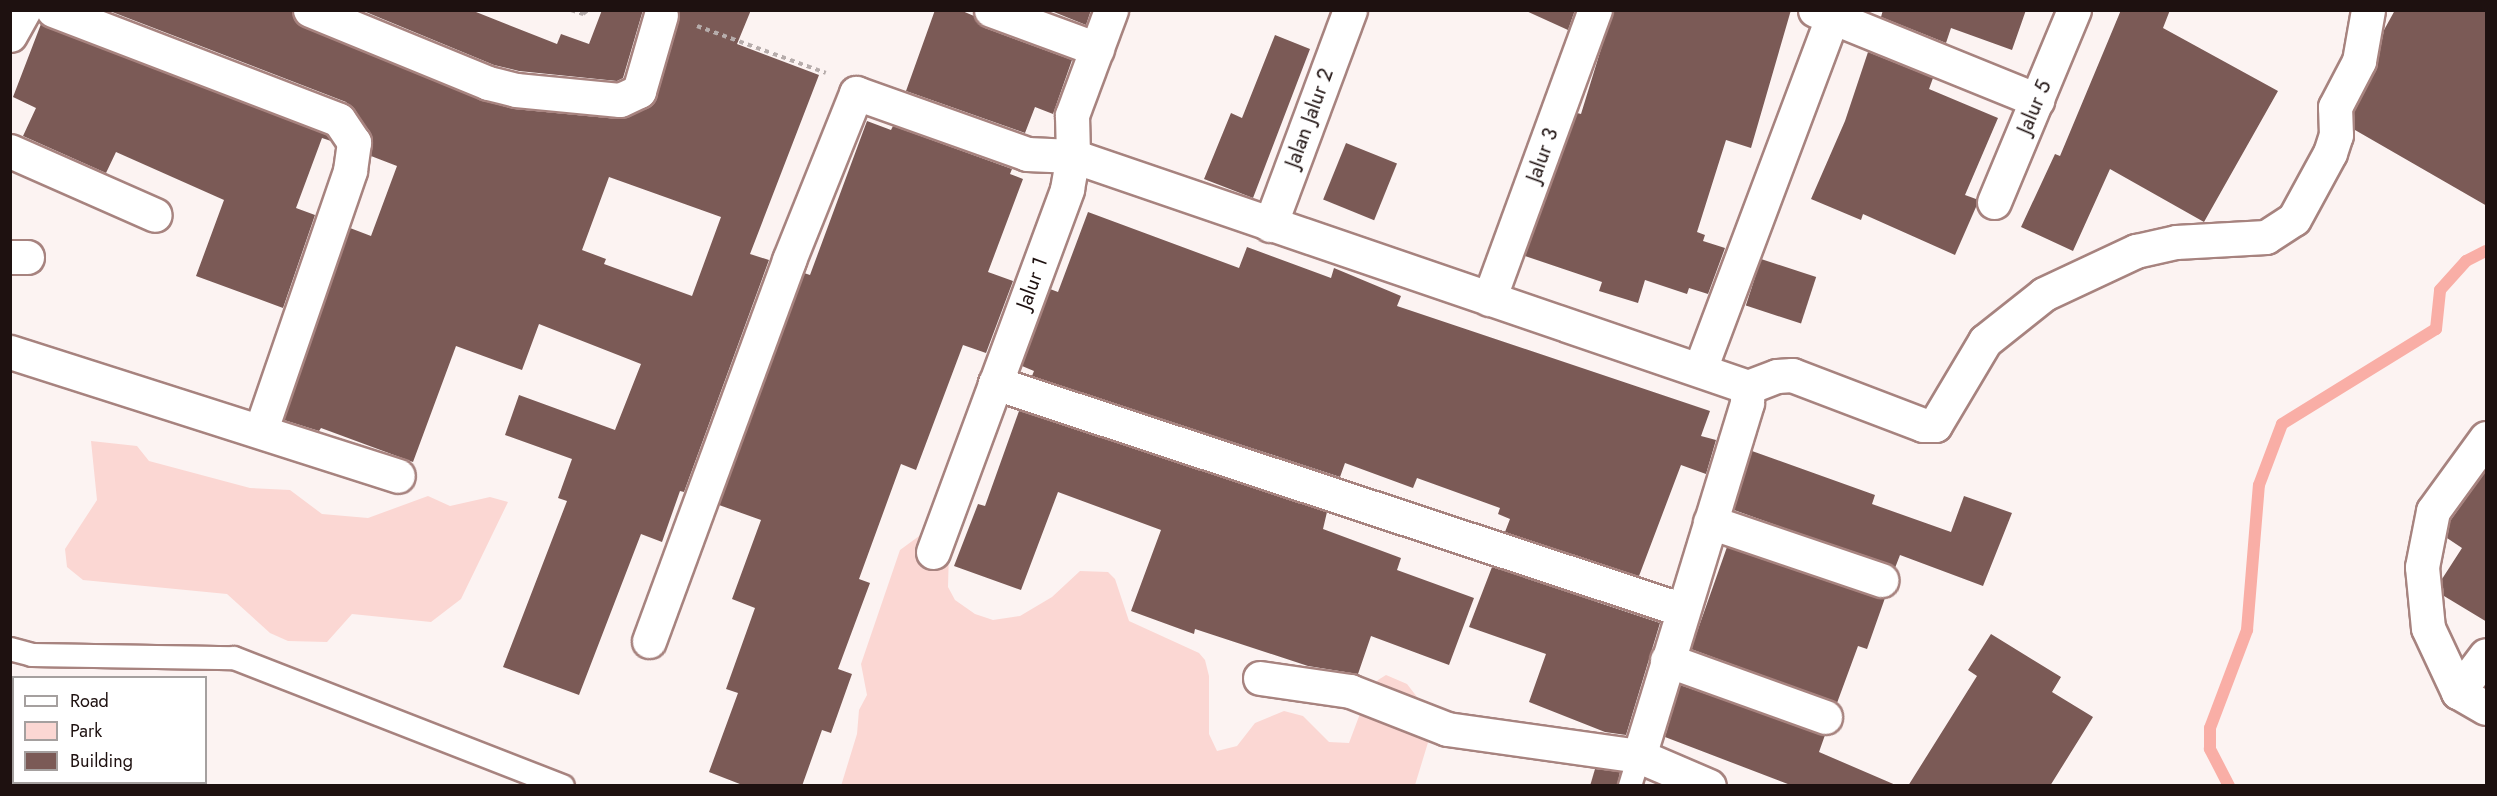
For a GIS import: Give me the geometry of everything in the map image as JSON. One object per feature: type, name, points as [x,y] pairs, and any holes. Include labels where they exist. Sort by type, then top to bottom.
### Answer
[{"type":"street","points":[[10,35],[24,10]]},
{"type":"street","points":[[53,10],[339,120],[354,142],[350,171],[261,430]]},
{"type":"street","points":[[310,10],[488,83],[516,90],[620,99],[639,91],[661,15]]},
{"type":"street","points":[[991,10],[1097,49]]},
{"type":"street","name":"Jalur 1","points":[[933,552],[1067,189],[1073,156],[1072,115],[1111,10]]},
{"type":"street","name":"Jalan Jalur 2","points":[[1270,225],[1350,10]]},
{"type":"street","name":"Jalur 3","points":[[1489,299],[1595,10]]},
{"type":"street","name":"Jalur 5","points":[[1994,202],[2074,10]]},
{"type":"street","points":[[649,641],[789,260],[856,93],[1028,154],[1073,156],[1748,387],[1777,376],[1792,375],[1923,425],[1935,425],[1985,341],[2044,294],[2136,251],[2176,242],[2266,237],[2294,219],[2330,153],[2336,135],[2335,107],[2359,61],[2368,10]]},
{"type":"street","points":[[1700,369],[1827,13],[2037,100]]},
{"type":"street","points":[[10,151],[155,214]]},
{"type":"street","points":[[10,352],[261,430],[398,477]]},
{"type":"street","points":[[995,383],[1683,610]]},
{"type":"street","points":[[1635,771],[1747,403],[1748,387]]},
{"type":"street","points":[[2487,438],[2433,511],[2422,567],[2428,628],[2458,692],[2487,708]]},
{"type":"street","points":[[1710,522],[1881,580]]},
{"type":"street","points":[[2458,692],[2487,655]]},
{"type":"street","points":[[1667,660],[1825,717]]},
{"type":"street","points":[[1260,678],[1350,691],[1447,729],[1709,786]]},
{"type":"lane","points":[[10,649],[32,655],[234,658],[563,786]]},
{"type":"path","points":[[571,10],[583,14],[588,10]]},
{"type":"path","points":[[661,15],[746,41],[834,76],[856,93]]},
{"type":"green space","points":[[91,441],[137,446],[149,461],[250,488],[290,490],[322,514],[368,518],[428,496],[450,506],[490,497],[508,502],[461,599],[431,622],[352,614],[327,642],[288,641],[270,633],[227,594],[83,580],[67,567],[65,549],[97,500]]},
{"type":"green space","points":[[926,531],[949,551],[948,587],[955,600],[975,614],[993,620],[1020,616],[1052,597],[1080,571],[1108,572],[1115,579],[1129,621],[1199,653],[1205,660],[1209,676],[1209,734],[1217,751],[1237,746],[1255,723],[1284,711],[1303,716],[1329,742],[1349,743],[1367,695],[1378,680],[1386,675],[1407,684],[1424,706],[1430,736],[1415,785],[841,786],[857,734],[859,710],[867,695],[861,664],[900,550]]},
{"type":"building","points":[[107,10],[292,10],[295,21],[303,27],[481,100],[514,109],[618,119],[654,103],[679,10],[751,10],[737,44],[819,75],[750,254],[769,260],[684,492],[680,491],[662,542],[641,534],[579,695],[503,667],[567,501],[558,498],[572,459],[505,435],[519,395],[615,430],[641,364],[539,324],[522,370],[456,346],[413,462],[321,428],[319,431],[284,420],[350,228],[371,236],[397,166],[371,156],[369,131],[346,102]],"holes":[[[609,177],[721,217],[692,296],[604,264],[606,259],[582,250]]]},
{"type":"building","points":[[361,10],[471,10],[557,44],[561,34],[589,44],[602,10],[643,10],[623,78],[617,81],[519,71],[494,65]]},
{"type":"building","points":[[935,10],[960,10],[974,16],[985,28],[1072,60],[1053,114],[1035,107],[1025,133],[906,91]]},
{"type":"building","points":[[1049,10],[1091,10],[1086,25]]},
{"type":"building","points":[[1524,10],[1575,10],[1568,30]]},
{"type":"building","points":[[1613,10],[1791,10],[1751,148],[1726,140],[1697,232],[1705,235],[1703,241],[1725,248],[1708,294],[1689,288],[1687,294],[1645,280],[1638,303],[1599,291],[1602,282],[1525,256],[1577,113],[1581,114]]},
{"type":"building","points":[[1883,10],[2026,10],[2012,50],[1951,28],[1946,43],[1881,17]]},
{"type":"building","points":[[2121,10],[2170,10],[2163,28],[2278,91],[2204,222],[2110,169],[2073,251],[2021,227],[2055,154],[2060,156]]},
{"type":"building","points":[[2395,10],[2487,10],[2487,206],[2355,130],[2354,111],[2376,69],[2384,30]]},
{"type":"building","points":[[41,24],[327,135],[331,141],[322,138],[296,208],[315,215],[283,308],[196,276],[224,200],[116,152],[106,173],[23,136],[36,108],[13,97]]},
{"type":"building","points":[[1275,35],[1310,49],[1253,198],[1204,179],[1231,113],[1242,118]]},
{"type":"building","points":[[1868,52],[1933,78],[1929,89],[1998,118],[1965,195],[1976,199],[1976,207],[1955,255],[1863,214],[1861,220],[1811,199],[1845,121]]},
{"type":"building","points":[[867,121],[891,130],[893,126],[1012,169],[1010,174],[1023,179],[988,272],[1013,281],[986,353],[963,345],[916,470],[901,464],[859,579],[870,583],[838,669],[852,674],[831,733],[822,730],[802,786],[745,786],[709,772],[738,693],[726,689],[755,608],[732,599],[761,520],[719,505],[804,273],[810,275]]},
{"type":"building","points":[[1346,143],[1397,164],[1374,220],[1323,200]]},
{"type":"building","points":[[1088,212],[1239,268],[1247,247],[1331,278],[1334,268],[1401,296],[1397,306],[1710,411],[1701,436],[1716,440],[1706,474],[1681,465],[1639,576],[1505,532],[1510,519],[1498,514],[1500,508],[1417,478],[1413,488],[1345,463],[1340,477],[1032,376],[1034,371],[1022,366],[1050,289],[1058,292]]},
{"type":"building","points":[[1761,259],[1816,277],[1801,324],[1746,306]]},
{"type":"building","points":[[1019,411],[1327,512],[1323,529],[1401,558],[1397,570],[1474,598],[1449,665],[1371,636],[1358,674],[1308,666],[1195,629],[1194,634],[1131,611],[1161,530],[1058,492],[1021,590],[954,566],[978,504],[985,506]]},
{"type":"building","points":[[1752,451],[1875,495],[1872,504],[1951,532],[1964,496],[2012,513],[1983,586],[1900,555],[1895,568],[1734,510]]},
{"type":"building","points":[[2487,469],[2487,622],[2444,596],[2442,579],[2462,548],[2447,538],[2450,521]]},
{"type":"building","points":[[1727,547],[1885,598],[1867,649],[1858,646],[1837,703],[1691,649]]},
{"type":"building","points":[[1492,567],[1660,623],[1626,735],[1605,732],[1529,702],[1546,654],[1469,627]]},
{"type":"building","points":[[1991,634],[2061,677],[2052,692],[2093,717],[2050,786],[1908,786],[1977,676],[1968,670]]},
{"type":"building","points":[[1680,685],[1825,735],[1819,752],[1898,786],[1793,786],[1665,737]]},
{"type":"building","points":[[1595,769],[1620,772],[1617,786],[1590,786]]},
{"type":"waterway","points":[[2229,786],[2210,749],[2210,728],[2247,630],[2259,485],[2282,424],[2436,329],[2440,290],[2466,261],[2486,251]]}]
